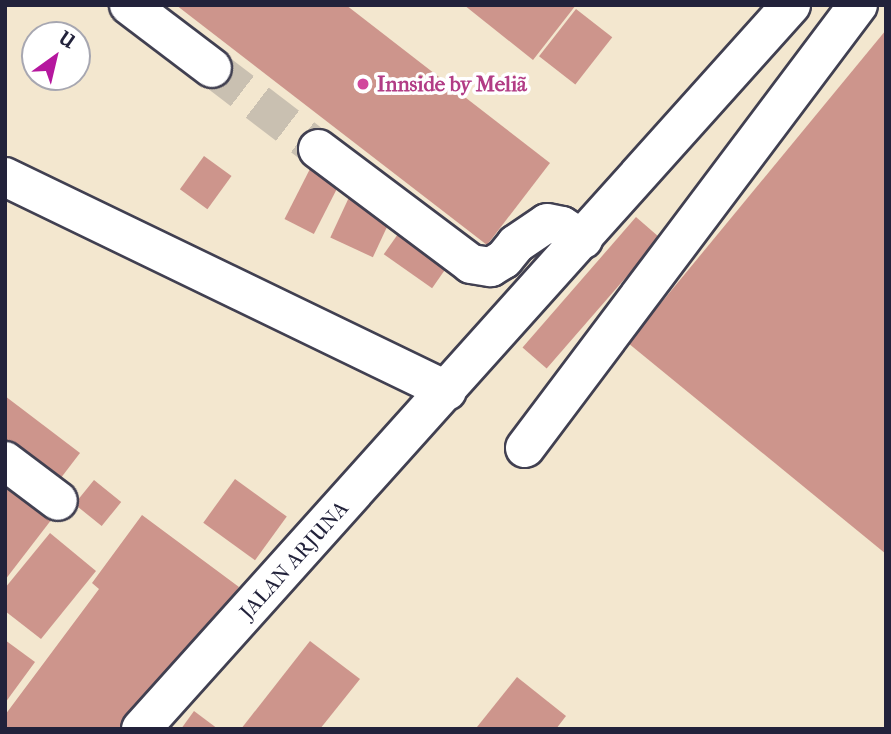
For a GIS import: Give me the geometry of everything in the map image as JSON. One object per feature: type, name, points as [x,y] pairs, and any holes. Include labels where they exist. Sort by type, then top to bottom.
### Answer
[{"type":"street","points":[[129,5],[212,68]]},
{"type":"street","name":"JALAN ARJUNA","points":[[141,729],[791,5]]},
{"type":"street","points":[[525,448],[858,5]]},
{"type":"street","points":[[318,149],[471,264],[491,267],[504,259],[516,244],[547,223],[556,223],[583,239]]},
{"type":"street","points":[[5,177],[447,391]]},
{"type":"street","points":[[5,461],[58,501]]},
{"type":"building","name":"Innside by Meliã","points":[[176,5],[346,5],[550,163],[487,245]]},
{"type":"building","points":[[464,5],[576,5],[533,60]]},
{"type":"building","points":[[576,9],[612,37],[575,85],[539,56]]},
{"type":"building","points":[[886,30],[886,554],[628,343]]},
{"type":"building","points":[[204,156],[232,176],[207,209],[180,189]]},
{"type":"building","points":[[314,161],[343,176],[314,234],[284,219]]},
{"type":"building","points":[[351,193],[394,213],[373,257],[330,237]]},
{"type":"building","points":[[636,217],[660,238],[547,369],[523,348]]},
{"type":"building","points":[[405,224],[453,258],[432,288],[384,254]]},
{"type":"building","points":[[5,396],[80,453],[57,483],[5,444]]},
{"type":"building","points":[[5,477],[55,515],[5,580]]},
{"type":"building","points":[[235,479],[287,517],[255,560],[203,523]]},
{"type":"building","points":[[94,480],[121,502],[102,526],[74,504]]},
{"type":"building","points":[[142,515],[239,587],[188,655],[183,650],[125,729],[5,729],[5,715],[99,589],[92,583]]},
{"type":"building","points":[[50,533],[96,571],[41,639],[5,611],[5,588]]},
{"type":"building","points":[[5,640],[35,662],[5,703]]},
{"type":"building","points":[[310,641],[360,679],[320,729],[241,729]]},
{"type":"building","points":[[517,677],[566,716],[556,729],[477,727]]},
{"type":"building","points":[[194,711],[218,729],[181,729]]},
{"type":"tunnel","points":[[212,68],[318,149]]},
{"type":"place","name":"Innside by Meliã","points":[[363,84]]}]
